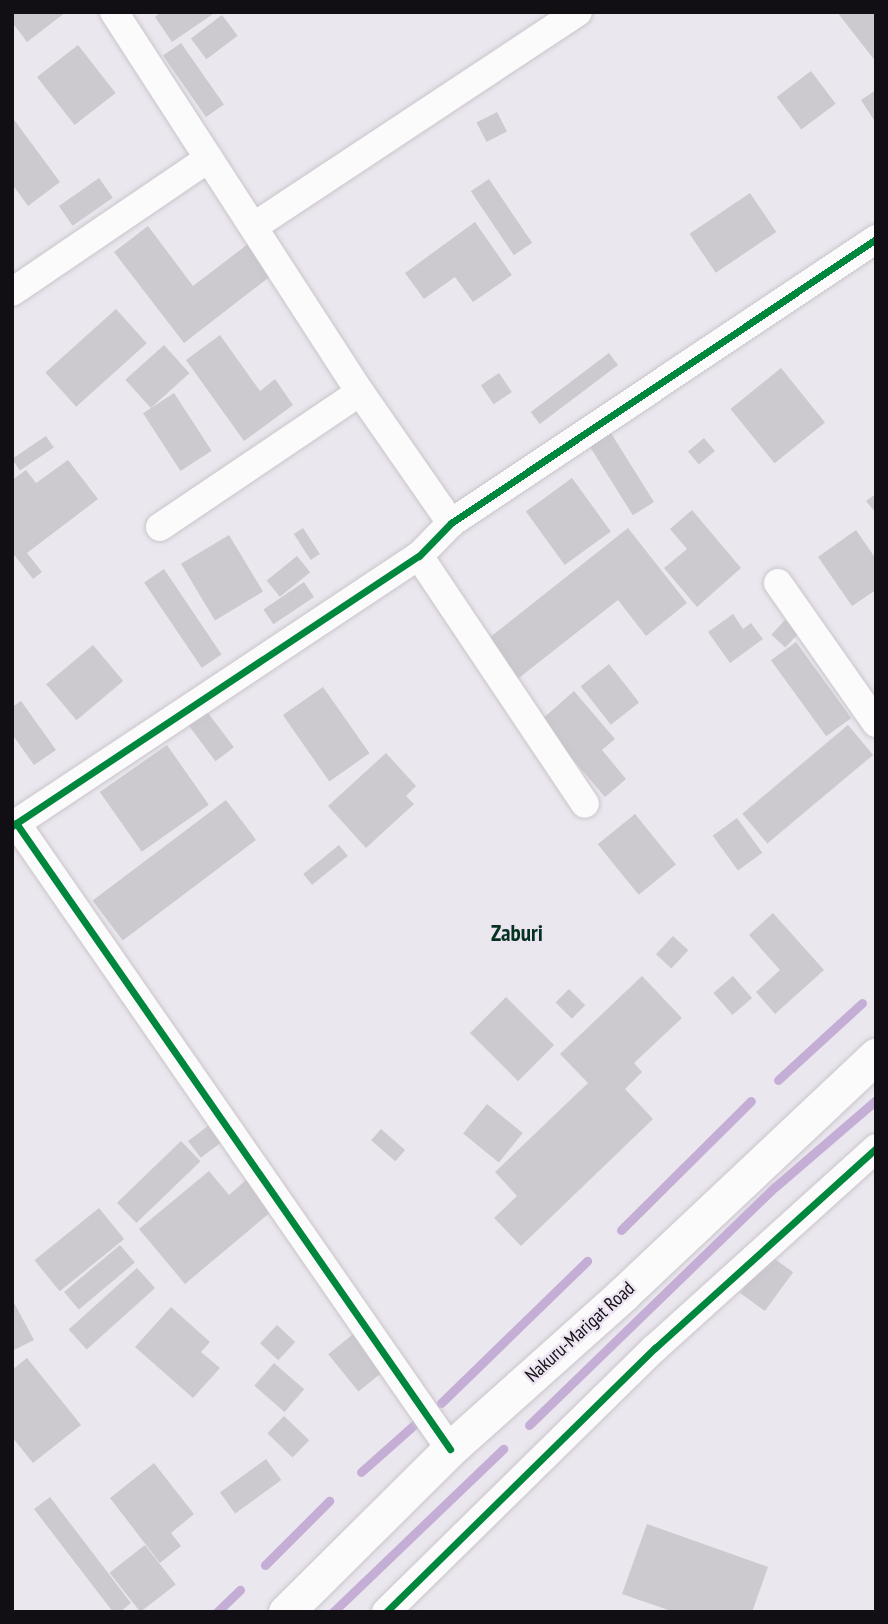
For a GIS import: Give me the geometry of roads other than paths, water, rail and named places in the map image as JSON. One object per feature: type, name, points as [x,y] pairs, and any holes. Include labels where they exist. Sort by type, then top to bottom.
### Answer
[{"type":"main road","name":"Nakuru-Marigat Road","points":[[286,1612],[450,1449],[622,1295],[876,1056]]},
{"type":"street","points":[[114,12],[256,225],[360,392],[452,523]]},
{"type":"street","points":[[256,225],[578,12]]},
{"type":"street","points":[[12,292],[209,158]]},
{"type":"street","points":[[450,1449],[14,825],[419,556],[452,523],[876,239]]},
{"type":"street","points":[[160,527],[360,392]]},
{"type":"street","points":[[419,556],[586,804]]},
{"type":"street","points":[[778,583],[876,723]]},
{"type":"street","points":[[386,1612],[655,1348],[876,1148]]},
{"type":"waterway","points":[[778,1080],[862,1003]]},
{"type":"waterway","points":[[529,1425],[775,1187],[876,1100]]},
{"type":"waterway","points":[[621,1230],[751,1101]]},
{"type":"waterway","points":[[441,1403],[587,1261]]},
{"type":"waterway","points":[[361,1472],[415,1424]]},
{"type":"waterway","points":[[333,1612],[503,1449]]},
{"type":"waterway","points":[[265,1565],[329,1501]]},
{"type":"waterway","points":[[217,1612],[240,1590]]},
{"type":"district","name":"Zaburi","points":[[517,933]]}]
